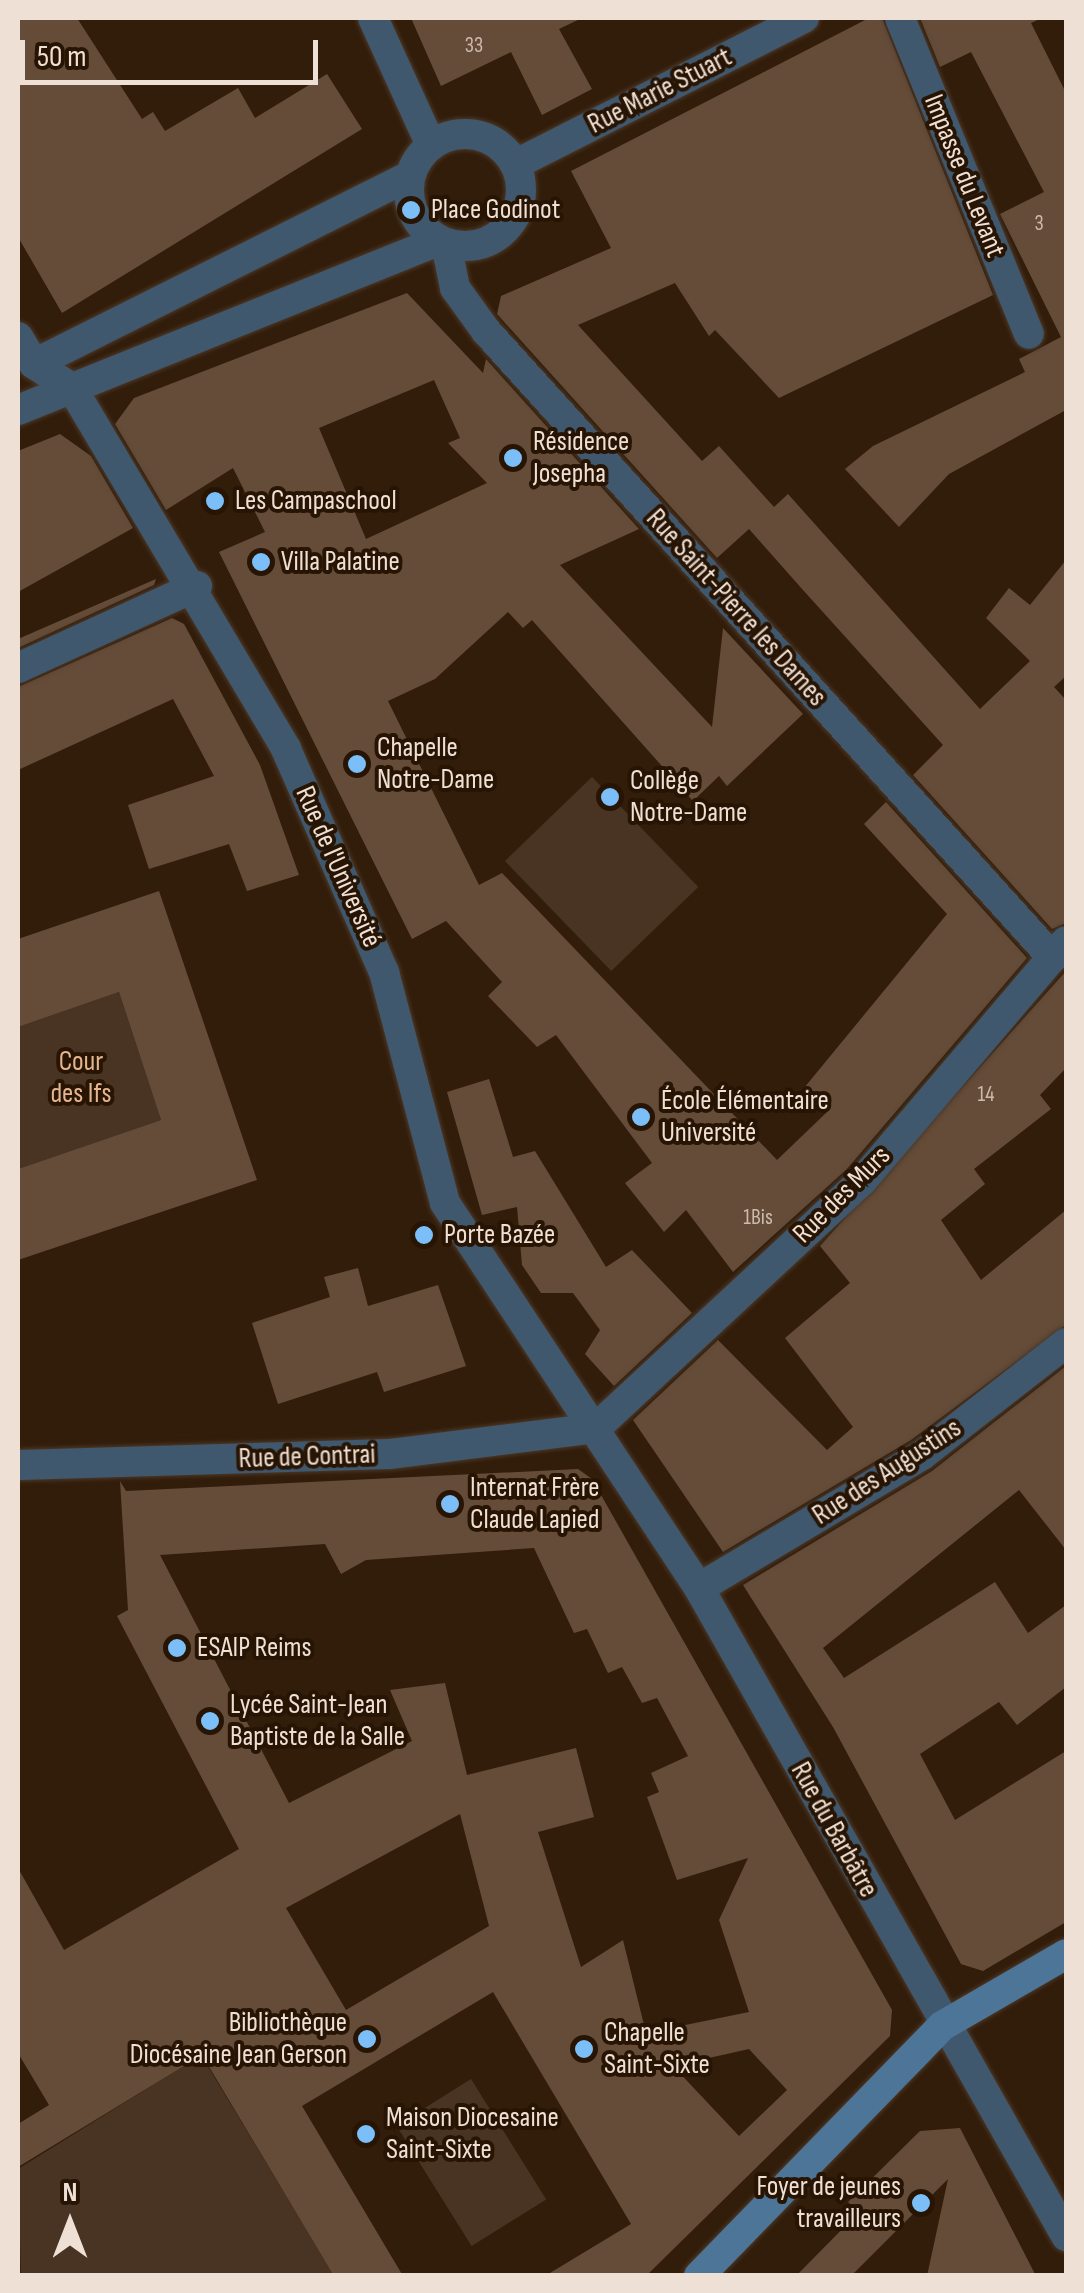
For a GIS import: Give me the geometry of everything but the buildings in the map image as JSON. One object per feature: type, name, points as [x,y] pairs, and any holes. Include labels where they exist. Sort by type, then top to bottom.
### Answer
[{"type":"street","points":[[372,18],[431,145]]},
{"type":"street","name":"Rue Marie Stuart","points":[[516,164],[804,18]]},
{"type":"street","name":"Impasse du Levant","points":[[900,18],[1029,334]]},
{"type":"street","points":[[18,410],[443,242],[484,244],[514,220],[516,164],[478,134],[431,145],[410,176],[34,364]]},
{"type":"street","points":[[410,176],[413,214],[443,242]]},
{"type":"street","name":"Rue Saint-Pierre les Dames","points":[[443,242],[455,288],[486,330],[1060,950]]},
{"type":"street","name":"Rue de l'Université","points":[[18,337],[34,364],[72,388],[197,586],[286,748],[384,972],[445,1203],[596,1428]]},
{"type":"street","points":[[18,668],[197,586]]},
{"type":"street","name":"Rue des Murs","points":[[596,1428],[861,1182],[1060,950]]},
{"type":"street","name":"Rue des Augustins","points":[[699,1588],[922,1456],[1066,1343]]},
{"type":"street","name":"Rue de Contrai","points":[[18,1465],[390,1454],[596,1428]]},
{"type":"street","name":"Rue du Barbâtre","points":[[596,1428],[699,1588],[942,2026],[1066,2236]]},
{"type":"street","points":[[699,2276],[942,2026],[1066,1954]]},
{"type":"green space","points":[[592,777],[698,887],[611,971],[505,861]]},
{"type":"green space","name":"Cour des Ifs","points":[[119,992],[161,1120],[18,1169],[18,1027]]},
{"type":"green space","points":[[201,2055],[334,2275],[21,2276],[18,2169]]},
{"type":"green space","points":[[471,2079],[546,2199],[472,2246],[396,2126]]},
{"type":"place","name":"Place Godinot","points":[[411,210]]},
{"type":"place","name":"Résidence Josepha","points":[[513,458]]},
{"type":"place","name":"Les Campaschool","points":[[215,501]]},
{"type":"place","name":"Villa Palatine","points":[[261,562]]},
{"type":"place","name":"Chapelle Notre-Dame","points":[[357,764]]},
{"type":"place","name":"Collège Notre-Dame","points":[[610,797]]},
{"type":"place","name":"École Élémentaire Université","points":[[641,1117]]},
{"type":"place","name":"Porte Bazée","points":[[424,1235]]},
{"type":"place","name":"Internat Frère Claude Lapied","points":[[450,1504]]},
{"type":"place","name":"ESAIP Reims","points":[[177,1648]]},
{"type":"place","name":"Lycée Saint-Jean Baptiste de la Salle","points":[[210,1721]]},
{"type":"place","name":"Bibliothèque Diocésaine Jean Gerson","points":[[367,2039]]},
{"type":"place","name":"Chapelle Saint-Sixte","points":[[584,2049]]},
{"type":"place","name":"Maison Diocesaine Saint-Sixte","points":[[366,2134]]},
{"type":"place","name":"Foyer de jeunes travailleurs","points":[[921,2203]]}]
